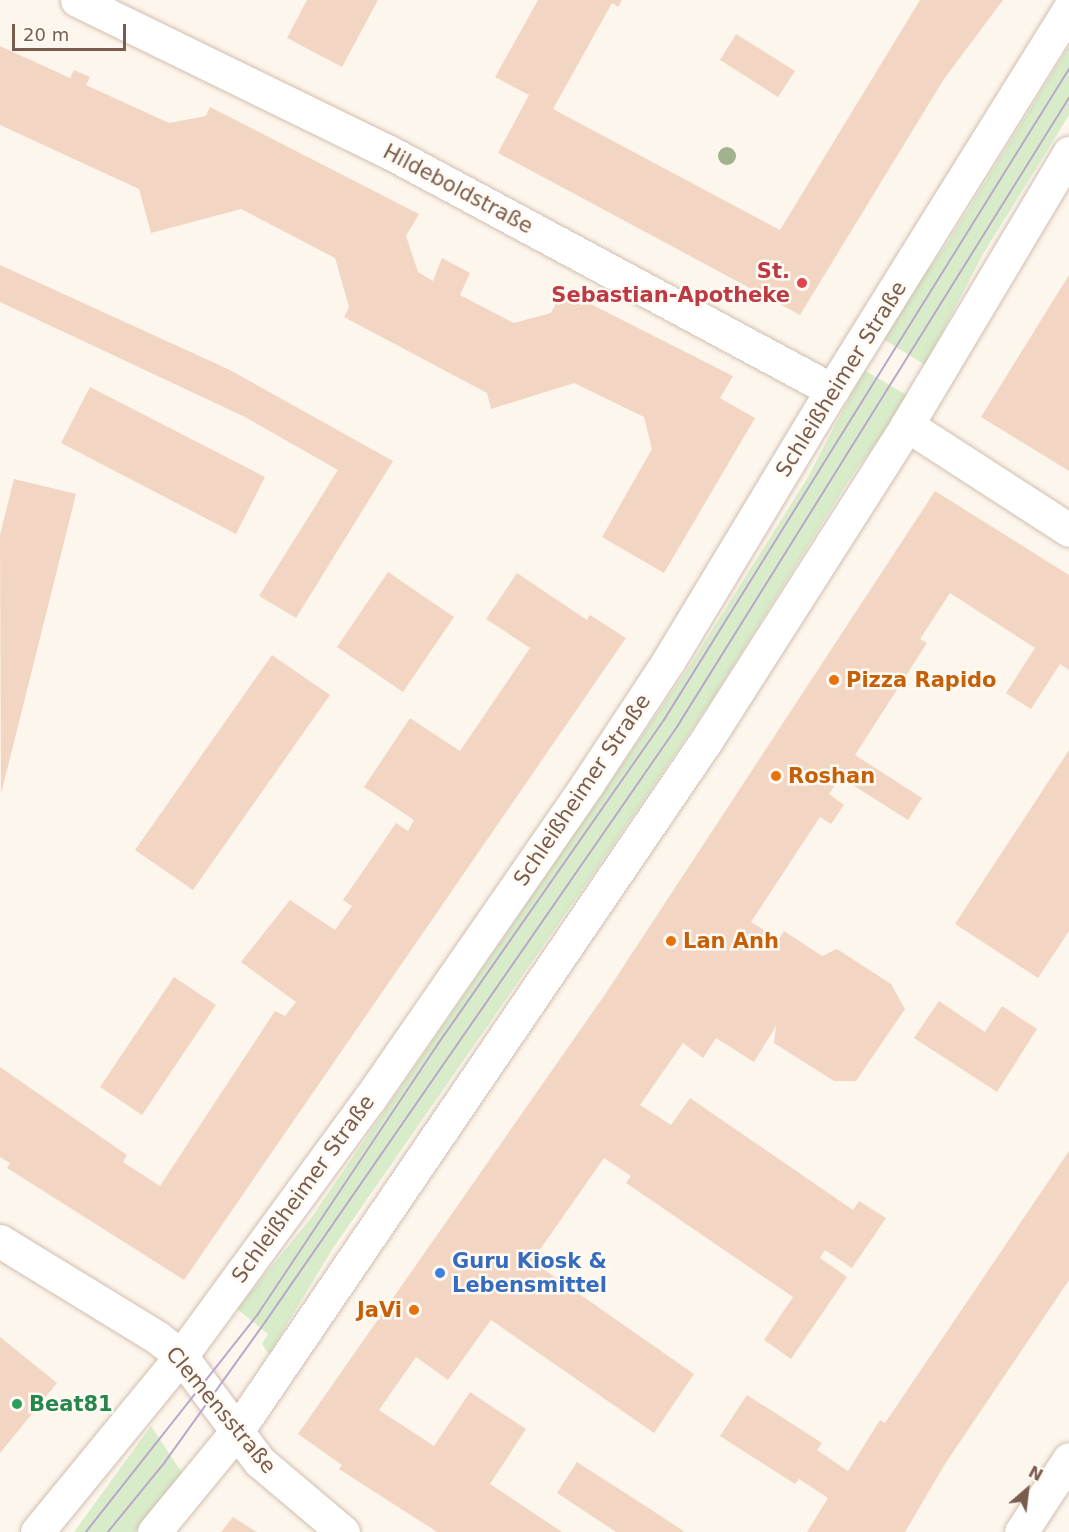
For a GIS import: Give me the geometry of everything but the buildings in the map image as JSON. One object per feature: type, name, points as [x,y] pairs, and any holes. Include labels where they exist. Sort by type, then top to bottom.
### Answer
[{"type":"main road","name":"Hildeboldstraße","points":[[77,0],[389,152],[832,390]]},
{"type":"main road","name":"Schleißheimer Straße","points":[[37,1532],[181,1356],[370,1098],[588,783],[669,660],[832,390],[1069,9]]},
{"type":"main road","points":[[154,1532],[237,1431],[706,741],[907,425],[1069,153]]},
{"type":"main road","points":[[907,425],[1069,530]]},
{"type":"main road","name":"Clemensstraße","points":[[0,1241],[158,1338],[181,1356],[259,1461],[343,1532]]},
{"type":"main road","points":[[1021,1532],[1069,1459]]},
{"type":"green space","points":[[1069,46],[1069,115],[983,254],[925,365],[880,337],[948,242]]},
{"type":"green space","points":[[864,370],[910,397],[853,474],[713,698],[333,1248],[269,1354],[262,1344],[268,1334],[237,1309],[311,1218],[689,667],[808,477]]},
{"type":"green space","points":[[151,1426],[182,1473],[135,1532],[74,1532]]},
{"type":"tram line","points":[[86,1532],[258,1314],[438,1044],[664,720],[1069,69]]},
{"type":"tram line","points":[[108,1532],[165,1462],[266,1321],[677,727],[1069,98]]},
{"type":"place","name":"St. Sebastian-Apotheke","points":[[802,283]]},
{"type":"place","name":"Pizza Rapido","points":[[834,680]]},
{"type":"place","name":"Roshan","points":[[776,776]]},
{"type":"place","name":"Lan Anh","points":[[671,941]]},
{"type":"place","name":"Guru Kiosk & Lebensmittel","points":[[440,1273]]},
{"type":"place","name":"JaVi","points":[[414,1310]]},
{"type":"place","name":"Beat81","points":[[17,1404]]}]
